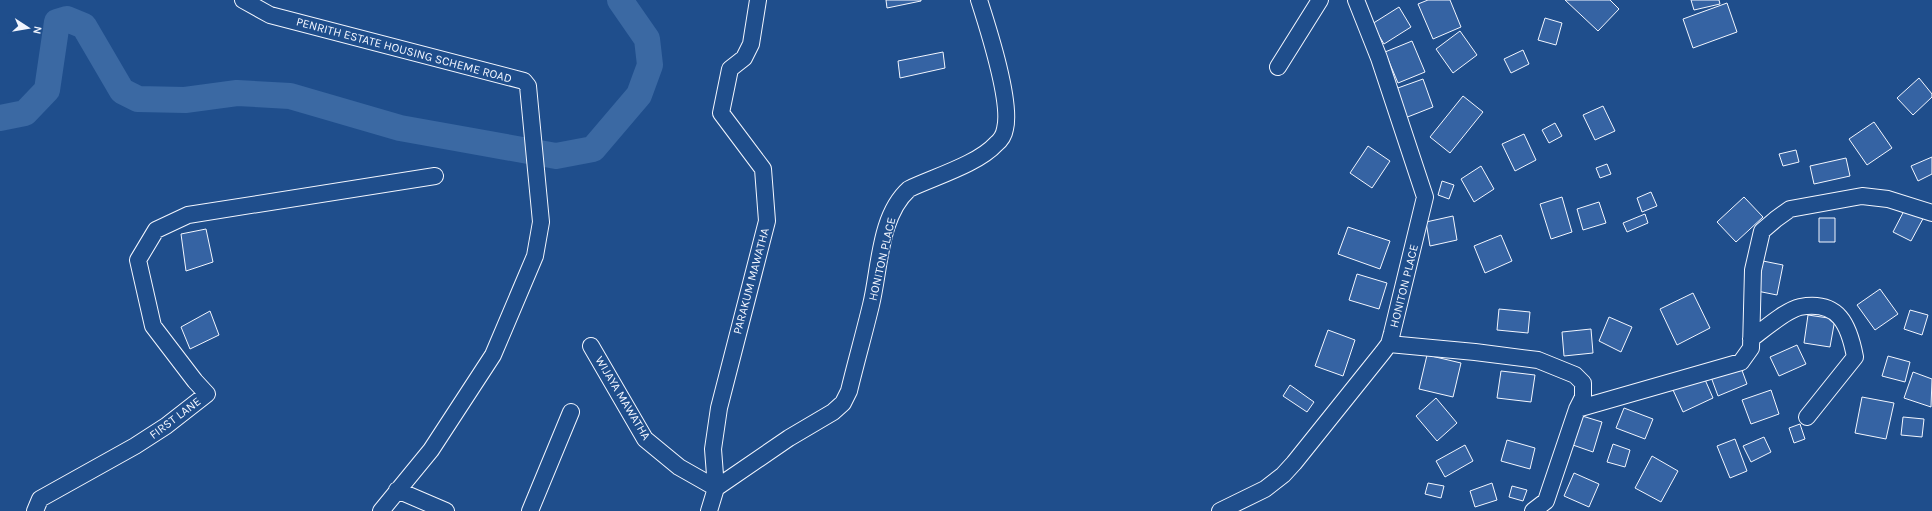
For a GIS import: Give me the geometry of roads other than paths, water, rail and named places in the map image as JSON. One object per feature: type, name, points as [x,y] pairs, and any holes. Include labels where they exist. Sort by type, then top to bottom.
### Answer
[{"type":"street","name":"PENRITH ESTATE HOUSING SCHEME ROAD","points":[[243,0],[270,15],[524,81],[528,86],[536,184],[541,222],[535,256],[493,355],[431,450],[381,511]]},
{"type":"street","name":"PARAKUM MAWATHA","points":[[716,488],[713,449],[719,408],[767,221],[763,169],[721,113],[730,69],[744,58],[751,44],[758,0]]},
{"type":"street","name":"HONITON PLACE","points":[[716,488],[789,438],[833,412],[843,403],[849,391],[871,305],[884,235],[893,210],[901,196],[909,189],[978,158],[995,146],[1002,138],[1006,128],[1006,106],[998,67],[979,0]]},
{"type":"street","points":[[1278,68],[1320,0]]},
{"type":"street","name":"HONITON PLACE","points":[[1220,511],[1265,489],[1283,475],[1389,344],[1425,197],[1379,58],[1356,0]]},
{"type":"street","name":"FIRST LANE","points":[[35,511],[40,499],[135,446],[166,426],[207,394],[153,326],[138,260],[156,230],[188,215],[435,176]]},
{"type":"street","points":[[1577,409],[1741,362],[1751,348],[1753,270],[1762,232],[1790,209],[1862,196],[1888,199],[1930,211]]},
{"type":"street","points":[[1751,339],[1776,320],[1800,307],[1824,307],[1841,316],[1851,336],[1855,357],[1807,417]]},
{"type":"street","points":[[1389,344],[1475,352],[1538,360],[1575,375],[1583,383],[1583,397],[1577,409],[1546,501],[1533,511]]},
{"type":"street","name":"WIJAYA MAWATHA","points":[[591,346],[645,439],[679,468],[716,488]]},
{"type":"street","points":[[530,511],[571,412]]},
{"type":"street","points":[[709,511],[716,488]]},
{"type":"street","points":[[397,490],[446,511]]},
{"type":"waterway","points":[[0,118],[25,113],[47,90],[57,22],[67,19],[84,26],[122,91],[138,99],[185,100],[237,93],[290,96],[400,128],[556,156],[593,149],[639,95],[650,65],[647,39],[620,0]]}]
